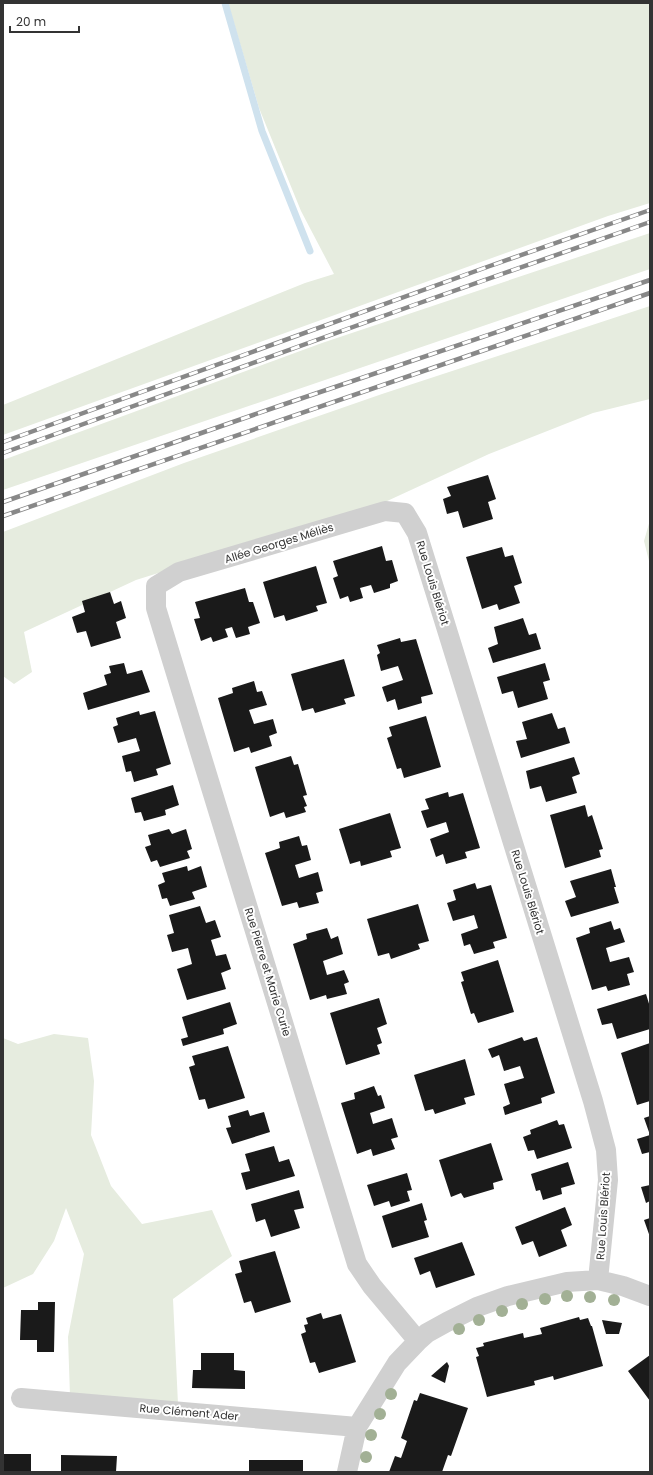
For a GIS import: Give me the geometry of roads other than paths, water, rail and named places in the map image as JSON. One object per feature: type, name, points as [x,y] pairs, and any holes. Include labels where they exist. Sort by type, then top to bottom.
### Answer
[{"type":"street","name":"Allée Georges Méliès","points":[[156,586],[179,572],[377,513],[385,511],[405,513]]},
{"type":"street","name":"Rue Louis Blériot","points":[[405,513],[417,533],[606,1150],[608,1180],[598,1280]]},
{"type":"street","name":"Rue Pierre et Marie Curie","points":[[156,586],[156,608],[358,1264],[372,1286],[418,1341]]},
{"type":"street","points":[[347,1472],[357,1427],[397,1363],[427,1333],[477,1307],[508,1296],[567,1282],[598,1280],[623,1286],[650,1296]]},
{"type":"street","name":"Rue Clément Ader","points":[[21,1398],[357,1427]]},
{"type":"waterway","points":[[225,3],[262,131],[310,251]]},
{"type":"railway","points":[[3,442],[487,267],[650,210]]},
{"type":"railway","points":[[3,453],[650,222]]},
{"type":"railway","points":[[3,502],[279,406],[650,280]]},
{"type":"railway","points":[[3,516],[650,293]]}]
